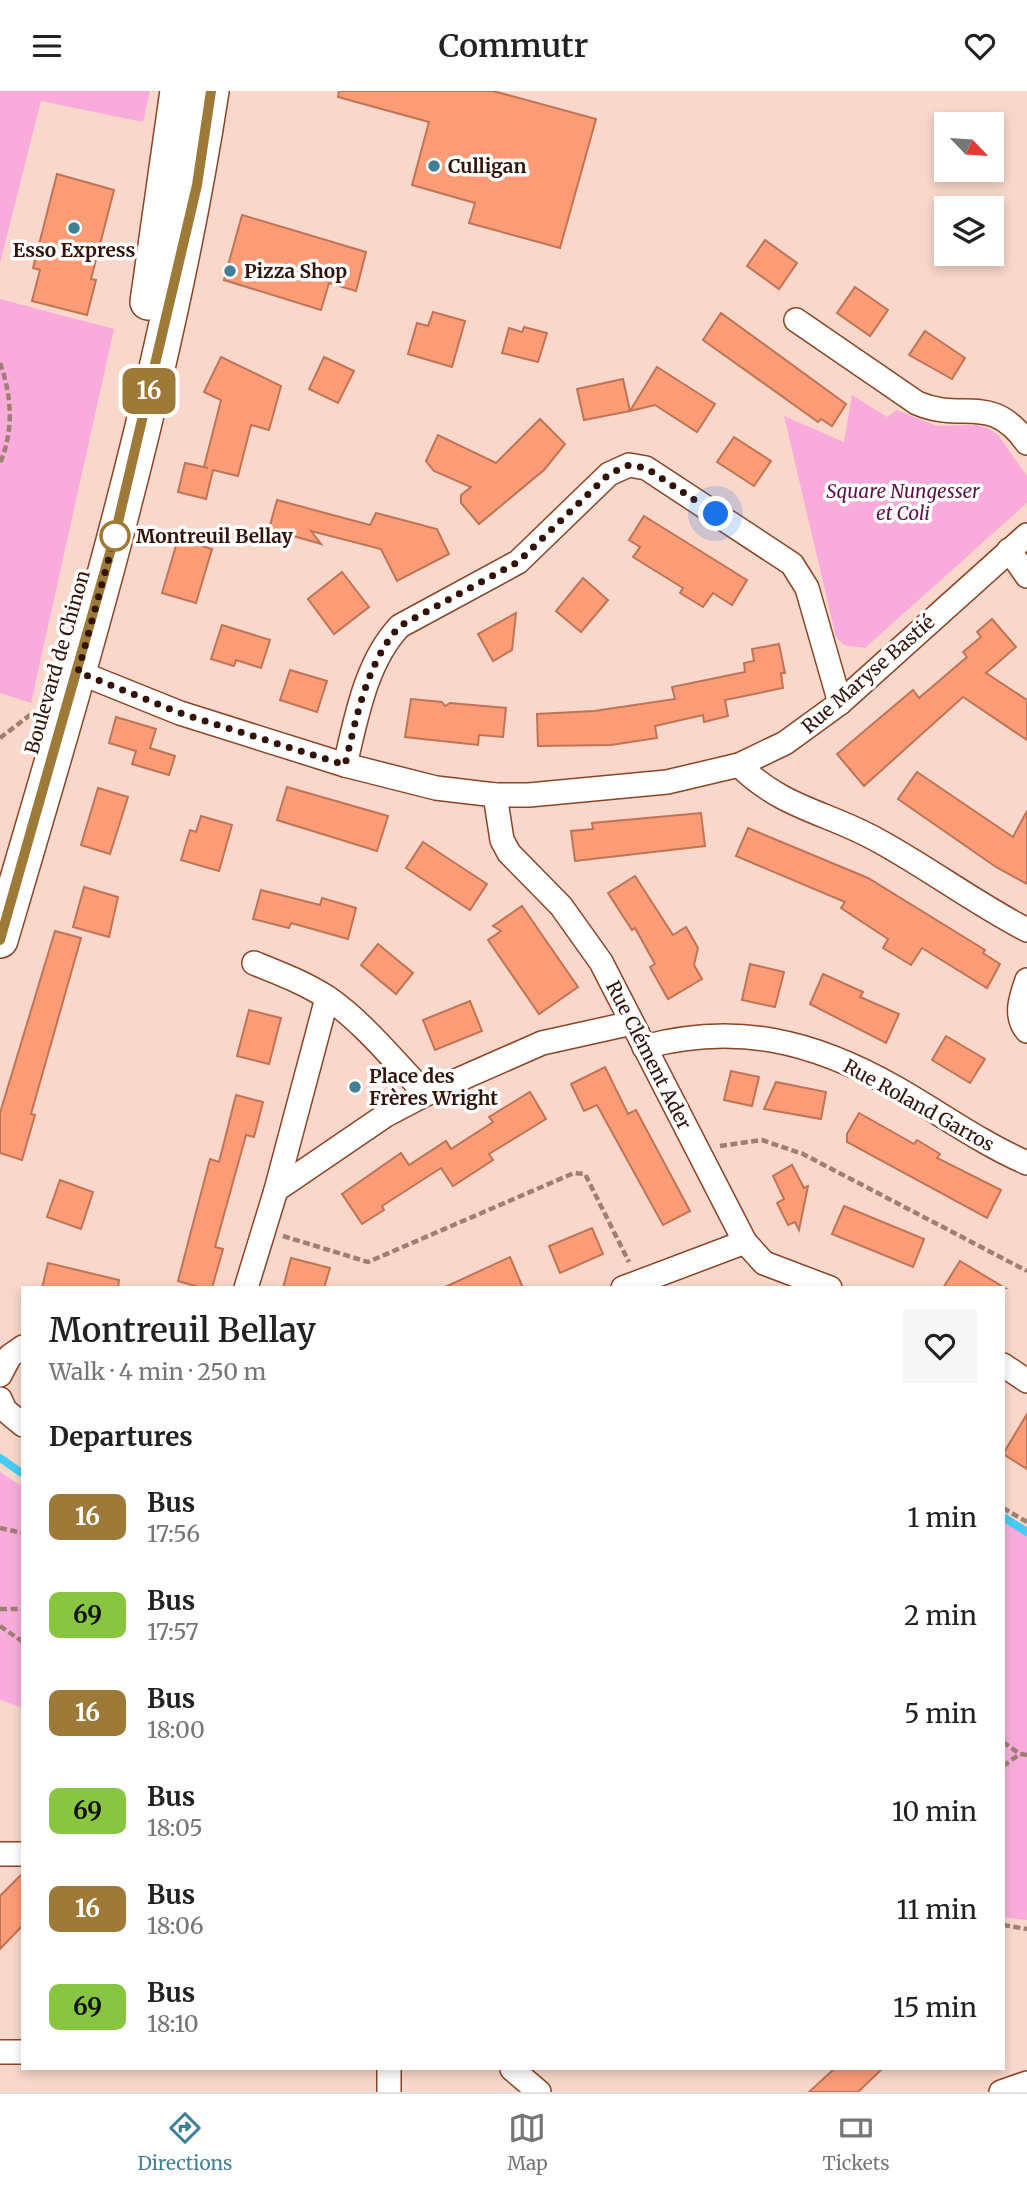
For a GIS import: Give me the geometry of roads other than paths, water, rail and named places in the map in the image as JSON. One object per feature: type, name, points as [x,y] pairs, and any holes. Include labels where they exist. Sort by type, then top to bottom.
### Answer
[{"type":"main road","name":"Boulevard de Chinon","points":[[0,862],[116,456],[146,319],[178,91]]},
{"type":"main road","name":"Boulevard de Chinon","points":[[0,940],[115,535],[197,185],[211,91]]},
{"type":"street","points":[[796,320],[917,403],[935,409],[999,415],[1017,428],[1027,443]]},
{"type":"street","points":[[345,765],[377,655],[388,638],[400,626],[518,562],[609,474],[629,465],[646,468],[782,557],[801,574],[840,703]]},
{"type":"street","name":"Rue Maryse Bastié","points":[[78,672],[180,713],[345,765],[436,788],[495,795],[573,793],[667,782],[739,765],[786,743],[840,703],[1027,535]]},
{"type":"street","points":[[1009,550],[1027,576]]},
{"type":"street","points":[[739,765],[774,795],[873,838],[977,904],[1027,930]]},
{"type":"street","name":"Rue Clément Ader","points":[[495,795],[498,826],[509,853],[554,898],[601,962],[745,1242],[764,1263],[825,1286]]},
{"type":"street","points":[[254,963],[287,976],[327,998],[353,1019],[426,1094]]},
{"type":"street","points":[[1027,980],[1019,1013],[1021,1024],[1027,1031]]},
{"type":"street","points":[[248,1286],[327,998]]},
{"type":"street","points":[[276,1190],[386,1115],[426,1094],[541,1043],[632,1023]]},
{"type":"street","name":"Rue Roland Garros","points":[[644,1047],[694,1035],[728,1034],[799,1047],[867,1072],[983,1142],[1027,1163]]},
{"type":"street","points":[[631,1285],[745,1242]]},
{"type":"street","points":[[0,1374],[10,1356],[21,1348]]},
{"type":"street","points":[[1005,1366],[1027,1381]]},
{"type":"street","points":[[0,1399],[5,1410],[21,1423]]},
{"type":"street","points":[[0,1854],[21,1854]]},
{"type":"street","points":[[0,2052],[21,2052]]},
{"type":"street","points":[[389,2070],[389,2092]]},
{"type":"street","points":[[513,2070],[539,2092]]},
{"type":"waterway","points":[[0,1458],[21,1473]]},
{"type":"waterway","points":[[1005,1518],[1027,1532]]},
{"type":"place","name":"Culligan","points":[[434,166]]},
{"type":"place","name":"Esso Express","points":[[74,228]]},
{"type":"place","name":"Pizza Shop","points":[[230,271]]},
{"type":"place","name":"Montreuil Bellay","points":[[115,536]]},
{"type":"place","name":"Place des Frères Wright","points":[[355,1087]]},
{"type":"park label","name":"Square Nungesser et Coli","points":[[903,502]]}]
